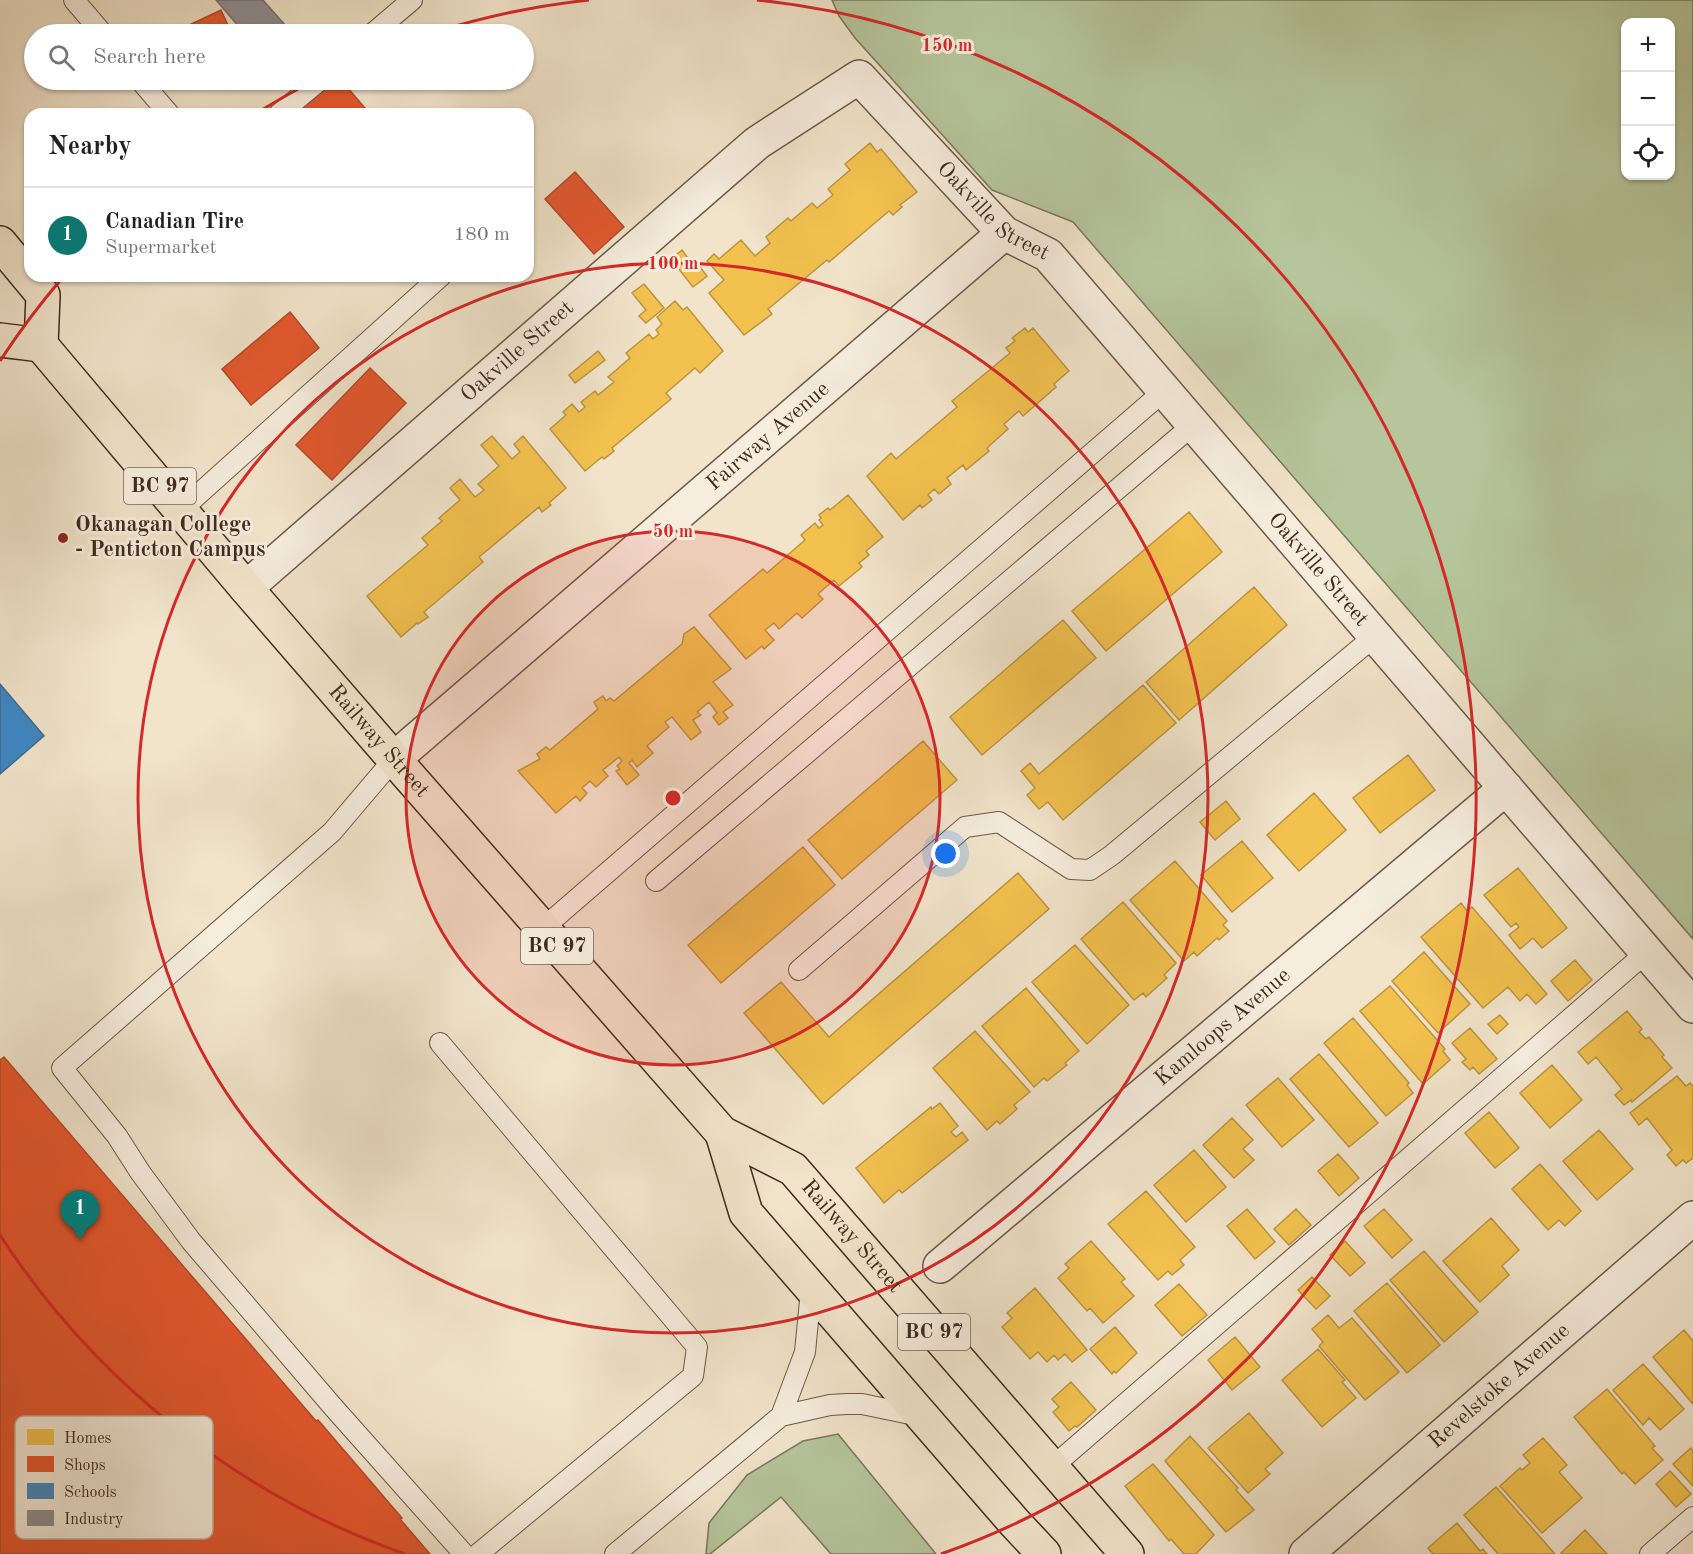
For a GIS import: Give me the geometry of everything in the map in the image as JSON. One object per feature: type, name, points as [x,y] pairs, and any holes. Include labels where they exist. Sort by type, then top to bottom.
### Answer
[{"type":"highway","points":[[0,243],[24,272]]},
{"type":"highway","points":[[0,340],[42,345],[43,295],[32,282]]},
{"type":"highway","name":"Railway Street","points":[[42,345],[246,588],[722,1133],[794,1169],[1127,1554]]},
{"type":"highway","name":"Railway Street","points":[[722,1133],[746,1213],[921,1416],[1044,1554]]},
{"type":"street","name":"Oakville Street","points":[[246,588],[757,143],[859,77],[1004,233],[1048,255],[1693,1006]]},
{"type":"street","name":"Fairway Avenue","points":[[394,759],[1004,233]]},
{"type":"street","name":"Kamloops Avenue","points":[[940,1266],[1506,788]]},
{"type":"street","name":"Revelstoke Avenue","points":[[1306,1554],[1693,1218]]},
{"type":"lane","points":[[74,0],[94,24]]},
{"type":"lane","points":[[384,24],[412,0]]},
{"type":"lane","points":[[149,90],[164,108]]},
{"type":"lane","points":[[286,108],[308,90]]},
{"type":"lane","points":[[181,510],[434,282]]},
{"type":"lane","points":[[542,929],[1164,391]]},
{"type":"lane","points":[[656,881],[1193,424]]},
{"type":"lane","points":[[799,970],[965,827],[999,822],[1071,869],[1090,870],[1112,855],[1375,636]]},
{"type":"lane","points":[[394,759],[332,832],[62,1068],[117,1136],[140,1173],[191,1240],[334,1408],[464,1554]]},
{"type":"lane","points":[[1052,1468],[1647,952]]},
{"type":"lane","points":[[440,1044],[697,1347],[693,1376],[478,1554]]},
{"type":"lane","points":[[781,1416],[805,1352],[811,1290]]},
{"type":"lane","points":[[615,1554],[781,1416],[830,1405],[862,1404],[921,1416]]},
{"type":"lane","points":[[1650,1554],[1693,1517]]},
{"type":"green space","points":[[832,0],[1693,0],[1693,939],[1073,222],[992,190],[855,38],[839,16]]},
{"type":"green space","points":[[838,1434],[936,1554],[831,1554],[781,1497],[710,1554],[706,1554],[709,1523],[747,1475],[803,1441]]},
{"type":"building: Homes","points":[[870,143],[877,152],[881,149],[917,192],[900,205],[902,207],[893,215],[889,211],[829,262],[827,260],[768,309],[772,314],[744,335],[709,293],[724,280],[707,261],[714,254],[719,259],[741,240],[755,256],[770,243],[766,237],[788,218],[791,221],[812,203],[817,208],[833,195],[828,189],[850,170],[845,164]]},
{"type":"building: Homes","points":[[682,250],[690,261],[693,258],[707,276],[693,287],[671,259]]},
{"type":"building: Homes","points":[[644,284],[664,308],[646,323],[639,316],[646,310],[632,293]]},
{"type":"building: Homes","points":[[675,301],[683,310],[687,307],[723,351],[700,373],[695,368],[666,393],[671,399],[612,448],[614,451],[604,459],[602,457],[585,471],[550,429],[566,415],[563,412],[572,404],[579,412],[585,407],[581,402],[595,391],[598,395],[614,382],[608,377],[630,358],[626,353],[649,334],[653,339],[659,334],[656,330],[662,324],[657,317]]},
{"type":"building: Homes","points":[[1025,328],[1028,332],[1033,328],[1069,371],[1054,384],[1056,387],[1023,416],[1019,411],[1004,424],[1008,429],[987,448],[989,451],[966,470],[963,465],[947,478],[951,484],[939,494],[934,489],[928,495],[932,500],[922,508],[920,505],[903,520],[867,476],[891,453],[896,459],[957,407],[952,401],[1010,353],[1006,348],[1015,341],[1012,338]]},
{"type":"building: Homes","points":[[598,351],[605,360],[575,383],[569,375]]},
{"type":"building: Homes","points":[[492,436],[512,459],[520,452],[514,444],[523,436],[566,488],[549,503],[551,505],[542,512],[539,507],[479,557],[483,562],[424,612],[428,617],[401,637],[367,596],[428,545],[422,538],[442,521],[439,518],[460,500],[450,488],[460,479],[475,497],[484,490],[478,484],[499,466],[481,445]]},
{"type":"building: Homes","points":[[848,495],[883,537],[866,551],[869,555],[859,563],[862,567],[839,586],[834,580],[818,594],[823,599],[802,618],[797,613],[779,629],[774,623],[765,630],[774,640],[764,649],[762,646],[746,659],[709,615],[763,569],[767,573],[805,540],[801,535],[815,523],[819,528],[823,525],[819,520],[821,518],[819,515],[828,508],[830,510]]},
{"type":"building: Homes","points":[[1189,512],[1222,552],[1106,651],[1072,611]]},
{"type":"building: Homes","points":[[1254,587],[1287,625],[1179,720],[1146,682]]},
{"type":"building: Homes","points":[[1063,620],[1096,658],[982,755],[950,717]]},
{"type":"building: Homes","points":[[694,627],[731,669],[713,682],[733,705],[723,712],[728,718],[719,725],[713,717],[717,713],[709,702],[697,712],[701,715],[693,720],[701,732],[691,740],[672,717],[665,722],[669,727],[647,746],[653,753],[637,767],[632,760],[629,763],[639,775],[627,785],[616,771],[620,769],[617,766],[622,761],[619,757],[603,770],[608,776],[596,787],[590,781],[582,788],[587,793],[580,801],[576,796],[556,813],[518,771],[540,759],[537,754],[546,747],[550,750],[598,709],[594,702],[603,696],[606,701],[610,698],[614,701],[682,644],[684,634]]},
{"type":"building: Homes","points":[[1143,685],[1176,723],[1063,820],[1048,802],[1039,809],[1027,795],[1035,788],[1021,771],[1030,763],[1039,774]]},
{"type":"building: Homes","points":[[923,741],[957,780],[842,879],[808,840]]},
{"type":"building: Homes","points":[[1408,755],[1435,790],[1380,833],[1353,798]]},
{"type":"building: Homes","points":[[1314,793],[1346,830],[1299,871],[1267,835]]},
{"type":"building: Homes","points":[[1226,801],[1240,819],[1215,840],[1200,822]]},
{"type":"building: Homes","points":[[1242,841],[1273,878],[1232,912],[1201,875]]},
{"type":"building: Homes","points":[[803,847],[835,885],[721,983],[688,945]]},
{"type":"building: Homes","points":[[1175,861],[1227,921],[1223,925],[1229,931],[1219,940],[1217,938],[1197,956],[1194,952],[1184,961],[1130,900]]},
{"type":"building: Homes","points":[[1518,868],[1567,928],[1542,948],[1533,938],[1520,949],[1509,935],[1519,927],[1516,923],[1511,927],[1484,895]]},
{"type":"building: Homes","points":[[1018,873],[1049,909],[823,1104],[744,1013],[781,982],[829,1037]]},
{"type":"building: Homes","points":[[1123,902],[1176,963],[1164,975],[1167,978],[1146,997],[1143,993],[1134,1000],[1081,939]]},
{"type":"building: Homes","points":[[1461,903],[1467,911],[1472,907],[1547,994],[1536,1004],[1527,994],[1520,1001],[1508,987],[1483,1008],[1421,937]]},
{"type":"building: Homes","points":[[1075,945],[1129,1005],[1087,1044],[1032,982]]},
{"type":"building: Homes","points":[[1424,952],[1470,1004],[1438,1033],[1392,981]]},
{"type":"building: Homes","points":[[1575,960],[1592,980],[1568,1001],[1551,981]]},
{"type":"building: Homes","points":[[1390,986],[1445,1049],[1443,1051],[1450,1060],[1423,1084],[1360,1011]]},
{"type":"building: Homes","points":[[1026,988],[1079,1051],[1065,1063],[1067,1065],[1047,1081],[1044,1078],[1034,1087],[982,1026]]},
{"type":"building: Homes","points":[[1627,1011],[1642,1029],[1639,1032],[1646,1039],[1649,1037],[1672,1068],[1632,1102],[1631,1100],[1624,1105],[1615,1095],[1622,1089],[1596,1057],[1588,1064],[1578,1052]]},
{"type":"building: Homes","points":[[1500,1015],[1508,1024],[1497,1034],[1488,1024]]},
{"type":"building: Homes","points":[[1353,1018],[1409,1083],[1407,1085],[1413,1093],[1386,1116],[1324,1043]]},
{"type":"building: Homes","points":[[1470,1028],[1497,1059],[1479,1074],[1473,1067],[1470,1070],[1462,1062],[1466,1059],[1452,1043]]},
{"type":"building: Homes","points":[[975,1031],[1030,1092],[1014,1105],[1017,1109],[1000,1124],[997,1121],[987,1130],[933,1068]]},
{"type":"building: Homes","points":[[1319,1054],[1378,1123],[1349,1147],[1290,1079]]},
{"type":"building: Homes","points":[[1552,1065],[1582,1100],[1550,1128],[1520,1093]]},
{"type":"building: Homes","points":[[1677,1076],[1686,1086],[1690,1083],[1693,1086],[1693,1158],[1686,1163],[1683,1160],[1676,1166],[1667,1155],[1672,1150],[1647,1118],[1639,1125],[1630,1113]]},
{"type":"building: Homes","points":[[1278,1078],[1314,1120],[1282,1147],[1246,1105]]},
{"type":"building: Homes","points":[[940,1103],[958,1126],[951,1132],[956,1137],[962,1132],[968,1140],[902,1193],[899,1190],[884,1203],[856,1168],[931,1107],[932,1109]]},
{"type":"building: Homes","points":[[1489,1112],[1519,1148],[1495,1168],[1465,1133]]},
{"type":"building: Homes","points":[[1232,1118],[1253,1140],[1243,1149],[1254,1160],[1234,1178],[1203,1145]]},
{"type":"building: Homes","points":[[1599,1130],[1633,1169],[1597,1200],[1563,1161]]},
{"type":"building: Homes","points":[[1194,1150],[1226,1187],[1186,1222],[1154,1185]]},
{"type":"building: Homes","points":[[1338,1154],[1359,1178],[1339,1196],[1318,1171]]},
{"type":"building: Homes","points":[[1540,1164],[1581,1211],[1565,1226],[1559,1220],[1548,1230],[1512,1189]]},
{"type":"building: Homes","points":[[1146,1191],[1195,1247],[1180,1260],[1184,1265],[1172,1275],[1168,1271],[1158,1280],[1108,1224]]},
{"type":"building: Homes","points":[[1247,1209],[1275,1242],[1255,1259],[1227,1226]]},
{"type":"building: Homes","points":[[1296,1209],[1311,1225],[1289,1245],[1274,1229]]},
{"type":"building: Homes","points":[[1384,1209],[1412,1240],[1392,1258],[1364,1226]]},
{"type":"building: Homes","points":[[1491,1218],[1519,1250],[1502,1266],[1509,1275],[1480,1302],[1443,1261]]},
{"type":"building: Homes","points":[[1091,1241],[1125,1279],[1121,1282],[1134,1296],[1103,1323],[1090,1308],[1087,1311],[1058,1278],[1069,1268],[1065,1264]]},
{"type":"building: Homes","points":[[1345,1241],[1365,1263],[1350,1276],[1330,1255]]},
{"type":"building: Homes","points":[[1424,1251],[1478,1312],[1444,1342],[1390,1280]]},
{"type":"building: Homes","points":[[1312,1277],[1330,1296],[1316,1309],[1298,1290]]},
{"type":"building: Homes","points":[[1387,1283],[1440,1345],[1407,1373],[1354,1311]]},
{"type":"building: Homes","points":[[1179,1284],[1207,1315],[1182,1336],[1155,1305]]},
{"type":"building: Homes","points":[[1035,1288],[1087,1350],[1072,1362],[1065,1354],[1058,1360],[1054,1355],[1047,1362],[1038,1352],[1030,1359],[1002,1327],[1012,1318],[1007,1313]]},
{"type":"building: Homes","points":[[1328,1315],[1339,1328],[1352,1318],[1399,1372],[1365,1400],[1319,1346],[1323,1342],[1312,1329]]},
{"type":"building: Homes","points":[[1115,1327],[1137,1353],[1116,1373],[1114,1371],[1112,1374],[1090,1349]]},
{"type":"building: Homes","points":[[1684,1330],[1693,1341],[1693,1404],[1653,1357]]},
{"type":"building: Homes","points":[[1235,1337],[1260,1367],[1232,1390],[1208,1360]]},
{"type":"building: Homes","points":[[1318,1349],[1345,1380],[1342,1382],[1356,1398],[1322,1427],[1282,1380]]},
{"type":"building: Homes","points":[[1643,1364],[1684,1409],[1660,1430],[1649,1418],[1643,1425],[1613,1390]]},
{"type":"building: Homes","points":[[1071,1382],[1096,1410],[1069,1431],[1053,1412],[1059,1407],[1052,1399]]},
{"type":"building: Homes","points":[[1607,1389],[1655,1446],[1652,1448],[1663,1460],[1635,1484],[1624,1472],[1622,1474],[1574,1417]]},
{"type":"building: Homes","points":[[1249,1413],[1283,1453],[1265,1469],[1270,1474],[1248,1493],[1208,1448]]},
{"type":"building: Homes","points":[[1190,1436],[1238,1488],[1236,1490],[1254,1510],[1226,1532],[1165,1461]]},
{"type":"building: Homes","points":[[1543,1438],[1567,1465],[1559,1472],[1582,1498],[1542,1533],[1500,1486],[1520,1468],[1522,1470],[1530,1463],[1523,1455]]},
{"type":"building: Homes","points":[[1691,1448],[1693,1451],[1693,1486],[1673,1464]]},
{"type":"building: Homes","points":[[1153,1464],[1214,1535],[1196,1554],[1184,1554],[1171,1539],[1169,1541],[1125,1486]]},
{"type":"building: Homes","points":[[1670,1471],[1691,1494],[1676,1507],[1656,1484]]},
{"type":"building: Homes","points":[[1496,1487],[1555,1554],[1498,1554],[1464,1515]]},
{"type":"building: Homes","points":[[1457,1523],[1480,1551],[1483,1549],[1487,1554],[1433,1554],[1428,1548]]},
{"type":"building: Homes","points":[[1585,1530],[1607,1554],[1561,1553]]},
{"type":"building: Shops","points":[[221,10],[227,24],[192,24]]},
{"type":"building: Shops","points":[[323,90],[350,90],[365,108],[306,108],[304,106]]},
{"type":"building: Shops","points":[[575,172],[624,227],[594,254],[545,199]]},
{"type":"building: Shops","points":[[290,312],[319,348],[251,405],[222,369]]},
{"type":"building: Shops","points":[[370,368],[406,403],[332,480],[296,445]]},
{"type":"building: Shops","points":[[4,1057],[402,1518],[400,1519],[430,1554],[0,1554],[0,1060]]},
{"type":"building: Schools","points":[[0,684],[44,736],[0,774]]},
{"type":"building: Industry","points":[[216,0],[263,0],[284,24],[236,24]]},
{"type":"place","name":"Okanagan College - Penticton Campus","points":[[63,538]]},
{"type":"place","name":"Canadian Tire","points":[[80,1240]]}]
